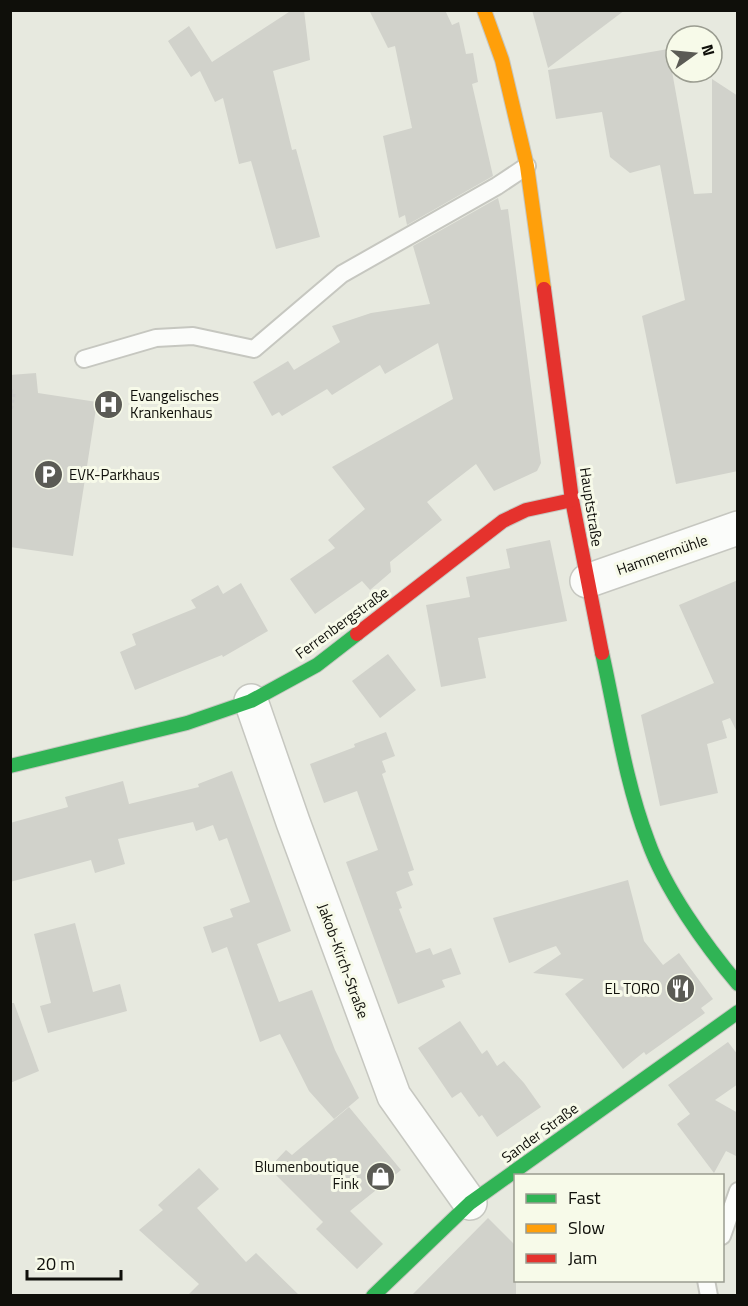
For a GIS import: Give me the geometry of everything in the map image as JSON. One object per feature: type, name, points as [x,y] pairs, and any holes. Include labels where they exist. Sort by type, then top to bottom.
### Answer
[{"type":"main road","name":"Hauptstraße","points":[[484,10],[502,60],[527,166],[572,500],[586,581],[634,800],[648,842],[681,906],[710,951],[738,984]]},
{"type":"main road","name":"Ferrenbergstraße","points":[[10,766],[187,723],[252,701],[317,665],[503,521],[526,510],[572,500]]},
{"type":"main road","name":"Sander Straße","points":[[373,1296],[470,1203],[738,1012]]},
{"type":"street","name":"Hammermühle","points":[[586,581],[738,528]]},
{"type":"street","name":"Jakob-Kirch-Straße","points":[[252,701],[292,822],[394,1096],[470,1203]]},
{"type":"lane","points":[[84,360],[156,338],[193,336],[254,349],[342,274],[491,190],[527,166]]},
{"type":"lane","points":[[724,1233],[738,1191]]},
{"type":"path","points":[[11,409],[12,391]]},
{"type":"building","points":[[292,10],[304,10],[310,60],[273,71],[292,150],[296,149],[320,237],[276,249],[251,161],[239,164],[223,98],[215,102],[200,71],[191,77],[168,41],[189,26],[212,62]]},
{"type":"building","points":[[369,10],[445,10],[452,25],[459,22],[466,54],[473,53],[478,82],[472,84],[493,176],[407,225],[405,215],[399,218],[383,136],[412,128],[395,46],[388,48]]},
{"type":"building","points":[[532,10],[625,10],[548,68]]},
{"type":"building","points":[[664,50],[664,84],[674,84],[694,194],[712,193],[712,84],[720,84],[738,96],[738,471],[676,484],[642,316],[685,300],[660,165],[630,173],[610,157],[602,112],[556,119],[548,70]]},
{"type":"building","points":[[498,198],[501,210],[508,209],[541,463],[537,471],[494,491],[476,464],[427,502],[442,520],[390,562],[391,572],[370,590],[362,581],[315,614],[290,579],[335,548],[328,540],[365,509],[332,467],[453,399],[438,343],[385,374],[380,365],[332,395],[327,389],[282,416],[279,412],[272,416],[253,382],[288,361],[294,370],[340,342],[332,326],[371,313],[430,304],[413,246]]},
{"type":"building","name":"EVK-Parkhaus","points":[[36,373],[38,393],[97,402],[73,556],[10,547],[10,375]]},
{"type":"building","points":[[550,540],[567,621],[478,638],[486,678],[441,687],[426,605],[470,597],[466,577],[510,568],[506,549]]},
{"type":"building","points":[[738,580],[738,734],[730,718],[722,721],[727,738],[707,744],[718,793],[660,806],[641,715],[714,683],[679,605]]},
{"type":"building","points":[[241,583],[268,631],[223,657],[222,655],[135,690],[120,652],[136,645],[132,634],[196,608],[191,600],[218,585],[223,594]]},
{"type":"building","points":[[388,654],[416,690],[380,718],[352,681]]},
{"type":"building","points":[[386,732],[395,756],[382,761],[386,772],[382,774],[414,870],[408,872],[413,885],[396,892],[402,908],[399,909],[416,953],[430,948],[433,955],[451,948],[461,974],[442,980],[445,987],[398,1004],[346,862],[378,850],[357,791],[324,803],[310,764]]},
{"type":"building","points":[[232,771],[291,931],[257,944],[279,1002],[312,990],[335,1050],[359,1098],[334,1119],[309,1091],[280,1034],[260,1042],[227,947],[212,953],[203,927],[233,917],[230,909],[250,902],[227,838],[219,841],[213,825],[196,831],[193,822],[118,839],[125,864],[95,873],[91,860],[10,882],[10,823],[68,807],[65,797],[123,781],[129,804],[199,787],[198,784]]},
{"type":"building","points":[[628,880],[644,941],[663,965],[679,953],[713,999],[701,1008],[705,1013],[646,1055],[644,1052],[623,1069],[565,994],[584,979],[533,973],[561,954],[556,946],[509,963],[493,918]]},
{"type":"building","points":[[75,923],[93,992],[120,984],[127,1011],[48,1033],[40,1006],[51,1003],[34,934]]},
{"type":"building","points":[[10,1003],[14,1003],[39,1071],[10,1083]]},
{"type":"building","points":[[460,1021],[482,1054],[487,1050],[497,1066],[504,1061],[541,1107],[497,1137],[482,1115],[479,1117],[461,1092],[452,1098],[418,1048]]},
{"type":"building","points":[[728,1042],[738,1055],[738,1084],[715,1100],[738,1113],[738,1157],[726,1151],[714,1173],[677,1124],[690,1114],[668,1085]]},
{"type":"building","points":[[349,1107],[401,1170],[350,1211],[383,1244],[357,1269],[316,1229],[323,1222],[269,1168],[286,1150],[292,1155]]},
{"type":"building","points":[[199,1168],[219,1189],[197,1208],[246,1262],[256,1253],[300,1296],[187,1296],[199,1284],[139,1230],[163,1210],[158,1205]]},
{"type":"building","points":[[488,1218],[514,1244],[516,1296],[411,1296]]},
{"type":"traffic: fast","points":[[10,766],[187,723],[251,701],[317,665],[357,634]]},
{"type":"traffic: fast","points":[[602,653],[633,795],[655,859],[687,916],[738,984]]},
{"type":"traffic: fast","points":[[373,1296],[470,1203],[738,1012]]},
{"type":"traffic: slow","points":[[484,10],[502,60],[527,166],[544,289]]},
{"type":"traffic: jam","points":[[544,289],[572,500],[602,653]]},
{"type":"traffic: jam","points":[[357,634],[503,521],[526,510],[572,500]]},
{"type":"place","name":"Evangelisches Krankenhaus","points":[[109,405]]},
{"type":"place","name":"EVK-Parkhaus","points":[[48,475]]},
{"type":"place","name":"EL TORO","points":[[681,989]]},
{"type":"place","name":"Blumenboutique Fink","points":[[380,1176]]}]
